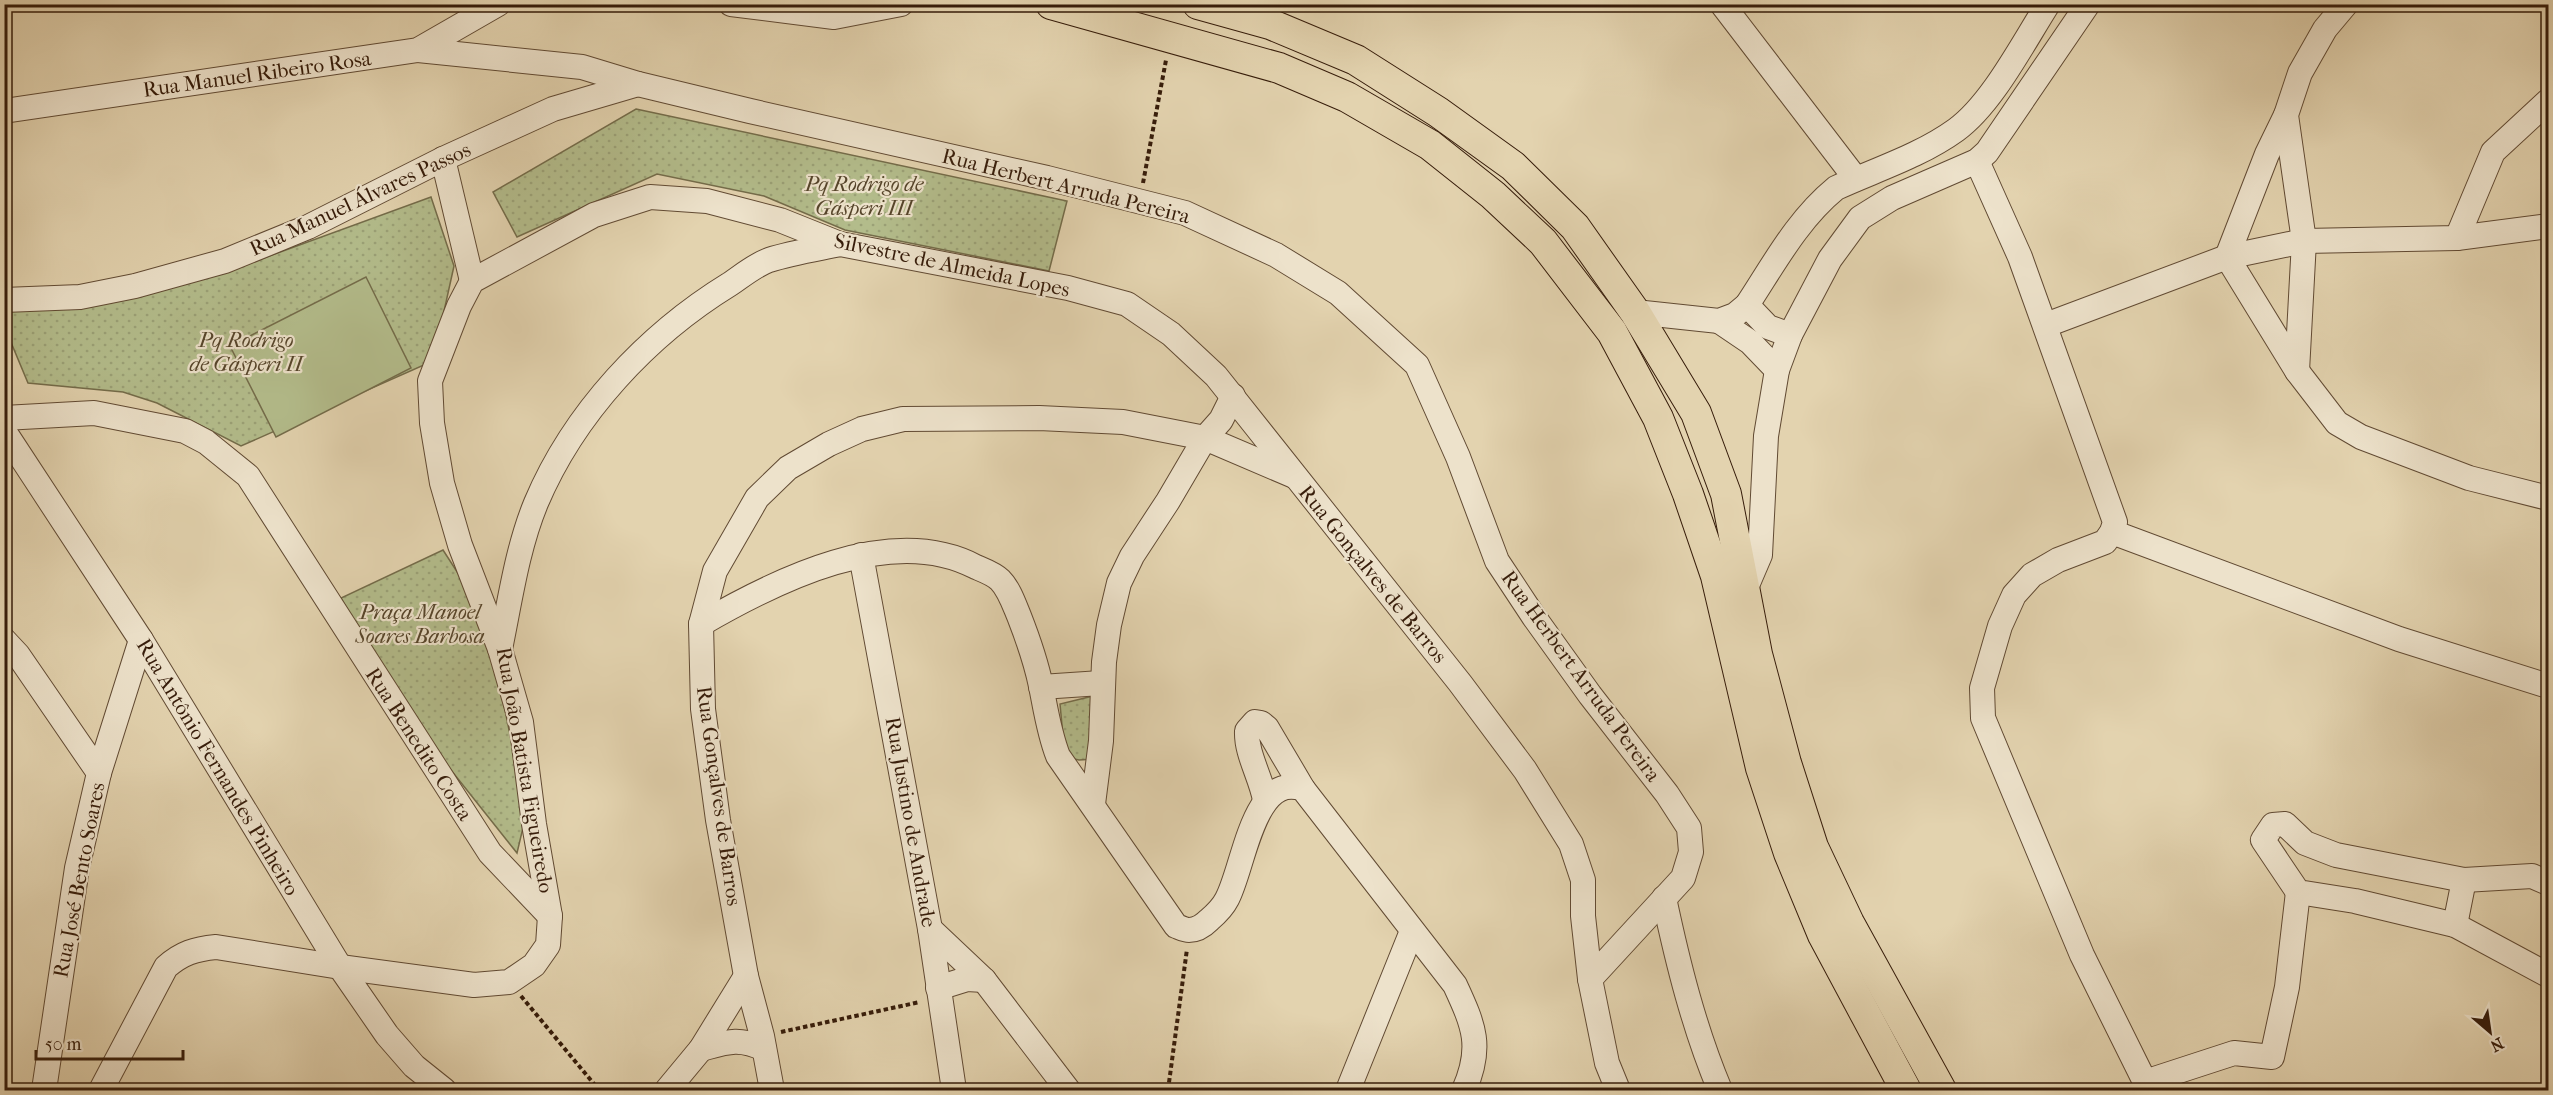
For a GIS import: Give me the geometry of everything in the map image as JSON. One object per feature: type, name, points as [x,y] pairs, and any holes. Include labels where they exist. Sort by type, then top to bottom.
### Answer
[{"type":"main road","points":[[1052,4],[1279,68],[1347,97],[1430,145],[1493,195],[1543,242],[1612,332],[1658,418],[1688,494],[1716,576],[1761,768],[1789,853],[1823,935],[1906,1090]]},
{"type":"main road","points":[[1198,4],[1270,24],[1356,60],[1438,112],[1513,166],[1575,227],[1635,312],[1696,413],[1726,494],[1757,654],[1777,730],[1813,847],[1849,923],[1941,1090]]},
{"type":"street","name":"Rua Manuel Ribeiro Rosa","points":[[4,111],[418,50],[498,4]]},
{"type":"street","points":[[731,4],[834,17],[901,4]]},
{"type":"street","points":[[1722,4],[1856,179]]},
{"type":"street","points":[[1635,312],[1719,321],[1735,315],[1748,306],[1799,224],[1836,189],[1943,138],[1972,115],[1985,100],[2048,4]]},
{"type":"street","points":[[1745,590],[1760,555],[1766,436],[1777,370],[1790,335],[1830,258],[1860,218],[1892,198],[1977,161],[1987,152],[2088,4]]},
{"type":"street","points":[[2227,258],[2267,154],[2286,115],[2300,73],[2325,28],[2346,4]]},
{"type":"street","name":"Rua Herbert Arruda Pereira","points":[[418,50],[582,67],[638,84],[1140,201],[1185,213],[1276,255],[1338,293],[1417,365],[1458,457],[1497,561],[1548,636],[1667,794],[1689,828],[1691,852],[1683,878],[1590,979]]},
{"type":"street","name":"Rua Manuel Álvares Passos","points":[[4,300],[80,297],[135,286],[225,261],[308,228],[443,159],[553,109],[638,84]]},
{"type":"street","points":[[2457,238],[2493,152],[2548,101]]},
{"type":"street","points":[[2286,115],[2304,241],[2297,371]]},
{"type":"street","points":[[443,159],[472,281],[459,306],[430,381],[432,423],[442,483],[460,545],[500,649]]},
{"type":"street","points":[[1977,161],[2020,257],[2046,325],[2115,522],[2105,542],[2058,560],[2032,575],[2014,595],[2000,626],[1982,688],[1983,718],[2082,956],[2145,1083],[2235,1053],[2272,1057],[2287,987],[2298,892],[2263,840],[2273,825],[2285,824],[2305,843],[2336,855],[2464,880],[2532,876],[2548,882]]},
{"type":"street","name":"Silvestre de Almeida Lopes","points":[[472,281],[594,215],[650,196],[707,201],[780,220],[840,244],[1068,288],[1127,304],[1171,334],[1216,376],[1296,477]]},
{"type":"street","points":[[767,261],[779,240],[780,220]]},
{"type":"street","points":[[2046,325],[2227,258],[2304,241],[2457,238],[2548,226]]},
{"type":"street","name":"Rua João Batista Figueiredo","points":[[101,1090],[166,967],[181,955],[198,948],[216,947],[474,985],[509,982],[534,965],[548,945],[550,916],[521,722],[500,649],[520,553],[536,503],[567,446],[608,386],[664,331],[713,294],[767,261],[840,244]]},
{"type":"street","points":[[2227,258],[2297,371],[2337,423],[2361,437],[2469,478],[2548,498]]},
{"type":"street","points":[[1748,306],[1768,327],[1790,335]]},
{"type":"street","points":[[1719,321],[1750,342],[1777,370]]},
{"type":"street","points":[[1093,804],[1101,741],[1101,682],[1109,625],[1119,583],[1132,556],[1205,438],[1221,420],[1233,396]]},
{"type":"street","name":"Rua Benedito Costa","points":[[4,418],[94,413],[185,431],[206,442],[248,476],[490,853],[550,916]]},
{"type":"street","name":"Rua Gonçalves de Barros","points":[[772,1090],[763,1042],[746,976],[718,820],[705,720],[700,624],[715,571],[757,498],[788,468],[829,444],[862,429],[903,419],[1039,418],[1123,422],[1205,438],[1296,477],[1460,683],[1525,770],[1571,844],[1583,880],[1583,916],[1590,979],[1607,1063],[1618,1090]]},
{"type":"street","name":"Rua Antônio Fernandes Pinheiro","points":[[4,431],[141,640],[340,967],[387,1035],[414,1066],[444,1090]]},
{"type":"street","points":[[2112,532],[2399,639],[2548,686]]},
{"type":"street","points":[[700,624],[769,586],[828,564],[861,555],[918,551],[946,555],[968,562],[999,579],[1013,601],[1029,642],[1041,687],[1049,732],[1058,756],[1176,926],[1189,930],[1203,926],[1228,898],[1265,800],[1284,786],[1292,785],[1303,789]]},
{"type":"street","name":"Rua Justino de Andrade","points":[[861,555],[930,929],[954,1090]]},
{"type":"street","points":[[4,640],[18,655],[99,773]]},
{"type":"street","name":"Rua José Bento Soares","points":[[44,1090],[76,868],[99,773],[141,640]]},
{"type":"street","points":[[1041,687],[1101,682]]},
{"type":"street","points":[[1265,800],[1247,740],[1247,731],[1255,722],[1262,723],[1267,728],[1303,789],[1455,985],[1470,1016],[1476,1049],[1472,1073],[1464,1090]]},
{"type":"street","points":[[2455,925],[2464,880]]},
{"type":"street","points":[[2298,892],[2355,901],[2455,925],[2548,975]]},
{"type":"street","points":[[1664,898],[1692,1015],[1703,1050],[1720,1090]]},
{"type":"street","points":[[930,929],[984,980],[1068,1090]]},
{"type":"street","points":[[1348,1090],[1412,931]]},
{"type":"street","points":[[668,1090],[701,1049],[746,976]]},
{"type":"street","points":[[938,993],[967,979],[984,980]]},
{"type":"street","points":[[701,1049],[735,1041],[763,1042]]},
{"type":"path","points":[[1140,201],[1171,36]]},
{"type":"path","points":[[1168,1090],[1189,930]]},
{"type":"path","points":[[509,982],[599,1090]]},
{"type":"path","points":[[763,1042],[938,993]]},
{"type":"green space","name":"Pq Rodrigo de Gásperi III","points":[[636,109],[1067,201],[1049,271],[845,230],[764,196],[657,174],[517,237],[493,192]]},
{"type":"green space","name":"Pq Rodrigo de Gásperi II","points":[[431,197],[454,266],[433,361],[241,446],[157,403],[123,392],[28,383],[5,328],[4,305],[231,270]]},
{"type":"green space","points":[[366,277],[411,368],[276,437],[230,346]]},
{"type":"green space","name":"Praça Manoel Soares Barbosa","points":[[443,550],[465,584],[497,670],[526,815],[517,853],[443,760],[385,678],[341,598]]},
{"type":"green space","points":[[1093,696],[1095,759],[1079,760],[1065,757],[1060,704]]}]
